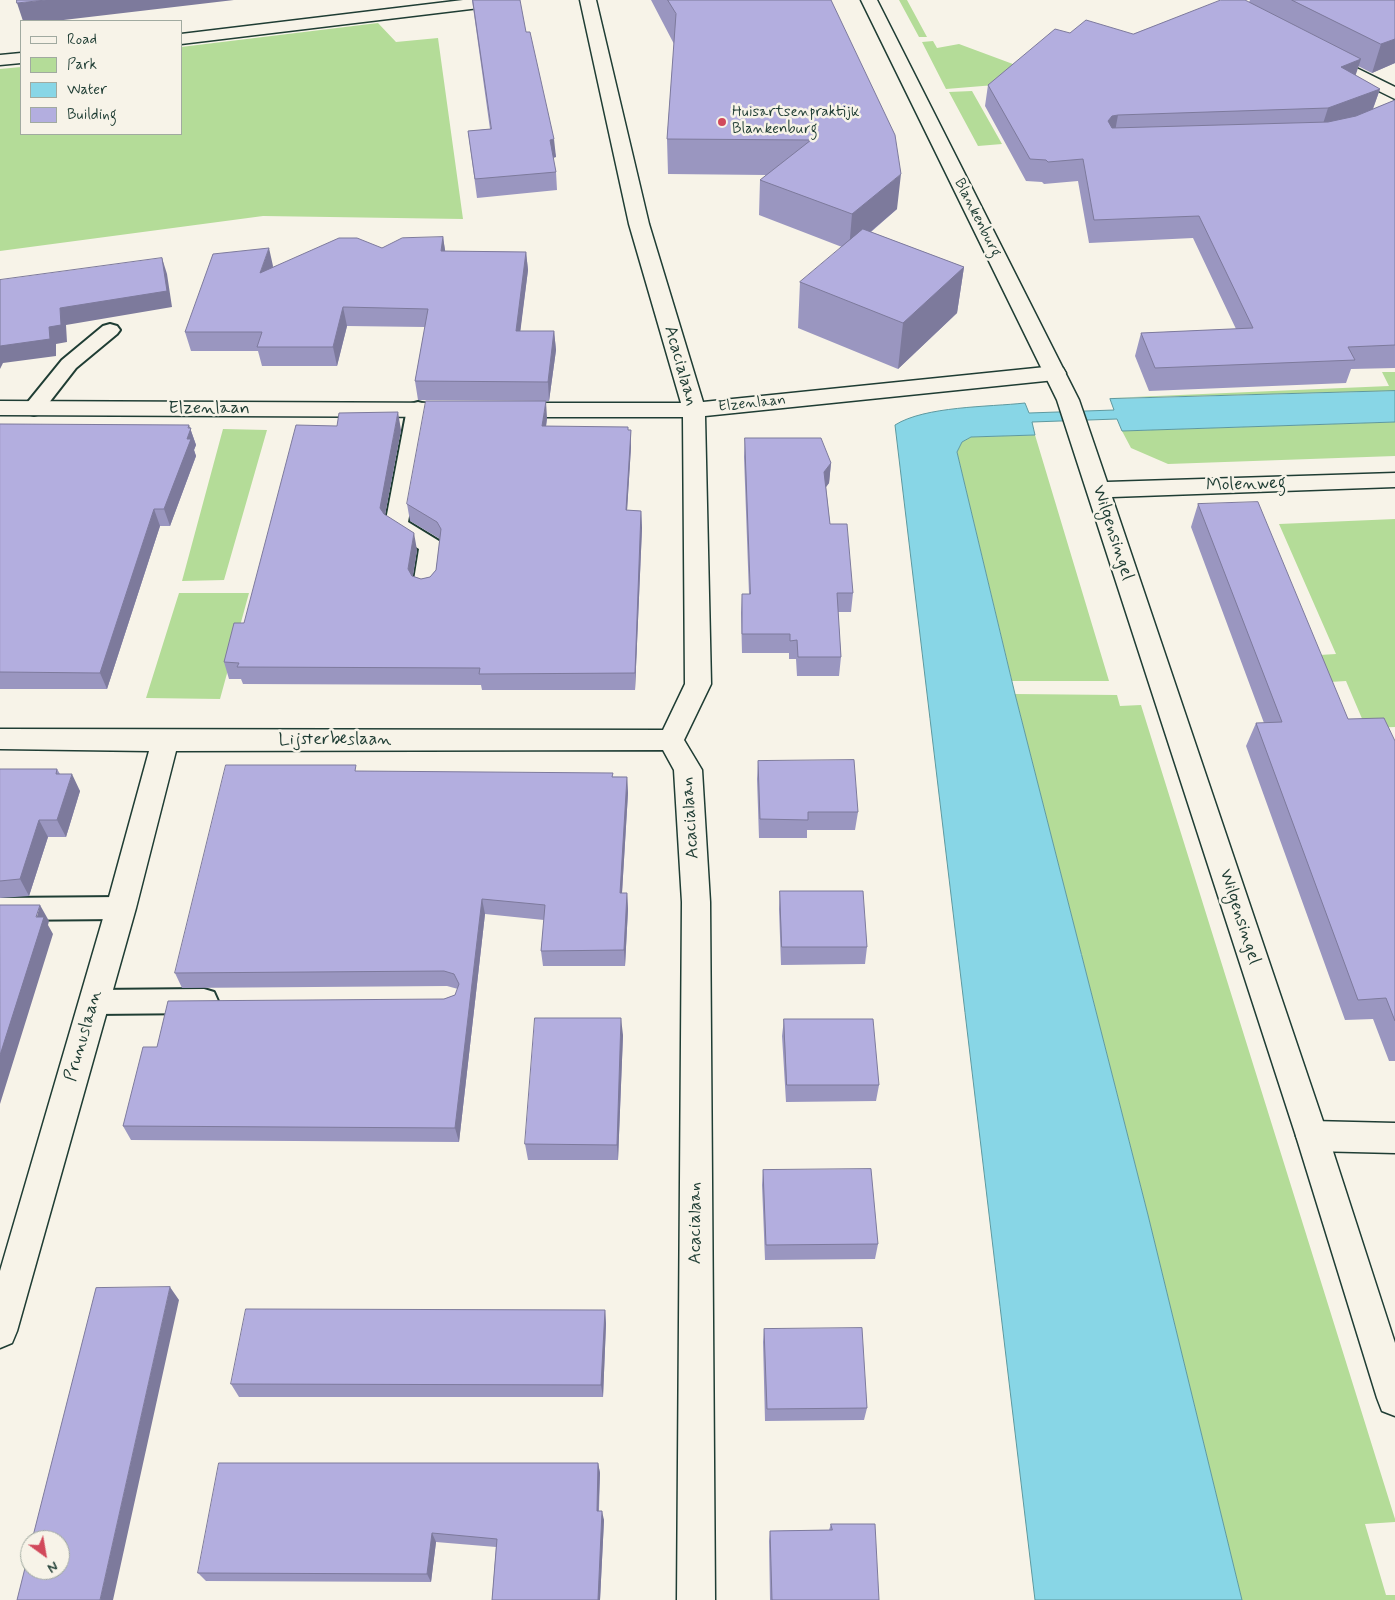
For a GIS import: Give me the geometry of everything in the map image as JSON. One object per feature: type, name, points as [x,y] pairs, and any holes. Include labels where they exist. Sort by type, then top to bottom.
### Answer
[{"type":"street","points":[[182,39],[504,0]]},
{"type":"street","name":"Acacialaan","points":[[588,0],[639,224],[694,410],[698,684],[671,740],[688,770],[696,902],[696,1600]]},
{"type":"street","name":"Blankenburg","points":[[868,0],[1056,373],[1070,406],[1080,438]]},
{"type":"street","points":[[1307,49],[1395,94]]},
{"type":"street","points":[[0,60],[20,58]]},
{"type":"street","name":"Elzenlaan","points":[[0,408],[694,410],[1056,373]]},
{"type":"street","name":"Wilgensingel","points":[[1080,438],[1312,1136],[1395,1398]]},
{"type":"street","name":"Molenweg","points":[[1097,490],[1395,480]]},
{"type":"street","name":"Lijsterbeslaan","points":[[0,739],[165,741],[671,740]]},
{"type":"street","name":"Prunuslaan","points":[[0,1331],[94,1002],[165,741]]},
{"type":"street","points":[[1312,1136],[1395,1138]]},
{"type":"lane","points":[[34,408],[69,364],[110,330]]},
{"type":"lane","points":[[418,410],[396,525],[431,546],[425,586]]},
{"type":"lane","points":[[0,909],[120,908]]},
{"type":"lane","points":[[94,1002],[232,1001]]},
{"type":"green space","points":[[899,0],[907,0],[927,37],[919,37]]},
{"type":"green space","points":[[378,23],[396,42],[438,38],[463,219],[263,216],[0,251],[0,69],[20,67],[20,135],[182,135],[182,47]]},
{"type":"green space","points":[[933,41],[937,48],[959,44],[1056,80],[946,89],[922,42]]},
{"type":"green space","points":[[972,91],[1002,144],[978,146],[949,92]]},
{"type":"green space","points":[[1382,372],[1395,372],[1395,391],[1110,398],[1389,386]]},
{"type":"green space","points":[[1395,422],[1395,456],[1168,464],[1131,448],[1122,431]]},
{"type":"green space","points":[[223,429],[267,430],[224,580],[182,581]]},
{"type":"green space","points":[[1035,435],[1109,681],[1012,681],[957,452],[962,442],[971,437]]},
{"type":"green space","points":[[1395,519],[1395,727],[1366,728],[1346,681],[1314,683],[1303,656],[1336,654],[1279,524]]},
{"type":"green space","points":[[179,593],[249,593],[220,699],[146,698]]},
{"type":"green space","points":[[1015,694],[1117,695],[1120,706],[1141,705],[1395,1519],[1395,1522],[1365,1524],[1386,1595],[1395,1595],[1395,1600],[1242,1600],[1148,1215]]},
{"type":"water","points":[[1395,391],[1395,422],[1122,431],[1117,419],[1032,422],[1035,435],[971,437],[962,442],[957,452],[1015,694],[1148,1215],[1242,1600],[1035,1600],[895,425],[923,414],[940,411],[1025,403],[1029,413],[1114,410],[1110,399]]},
{"type":"building","points":[[17,0],[46,0],[17,3]]},
{"type":"building","points":[[473,0],[520,0],[526,32],[530,32],[554,139],[550,140],[556,172],[475,179],[468,131],[491,129]]},
{"type":"building","points":[[668,0],[831,0],[895,135],[901,174],[852,214],[760,180],[811,140],[667,139],[676,14]]},
{"type":"building","points":[[1221,0],[1245,0],[1361,59],[1341,67],[1380,89],[1328,108],[1118,115],[1112,116],[1108,121],[1112,128],[1328,122],[1356,116],[1395,100],[1395,345],[1348,347],[1355,360],[1155,368],[1141,333],[1253,328],[1199,216],[1094,220],[1083,159],[1048,162],[1046,160],[1030,159],[988,85],[1055,29],[1070,33],[1086,20],[1133,34]]},
{"type":"building","points":[[1292,0],[1395,0],[1395,39],[1381,44]]},
{"type":"building","points":[[863,229],[964,267],[903,323],[800,282]]},
{"type":"building","points":[[443,237],[441,251],[526,252],[516,331],[554,331],[548,382],[415,381],[428,309],[343,307],[333,347],[257,347],[262,332],[185,332],[213,254],[269,248],[260,273],[339,238],[357,238],[382,248],[402,238]]},
{"type":"building","points":[[162,258],[167,291],[60,308],[61,325],[49,327],[50,339],[0,346],[0,280]]},
{"type":"building","points":[[426,401],[546,401],[542,426],[628,427],[628,430],[631,430],[626,510],[641,511],[635,673],[479,674],[480,668],[237,667],[239,663],[224,662],[234,623],[244,623],[296,425],[337,426],[339,413],[398,412],[380,508],[384,514],[414,533],[408,569],[412,576],[421,579],[430,577],[436,570],[441,529],[437,522],[407,504]]},
{"type":"building","points":[[0,424],[189,425],[188,428],[191,428],[187,439],[191,439],[164,509],[154,509],[100,673],[0,672]]},
{"type":"building","points":[[745,438],[821,438],[831,463],[824,472],[830,524],[847,524],[853,593],[837,593],[841,657],[798,657],[797,640],[790,641],[790,634],[742,634],[742,594],[750,594]]},
{"type":"building","points":[[1258,502],[1348,719],[1384,718],[1395,741],[1395,1021],[1386,998],[1358,1000],[1256,723],[1282,722],[1198,504]]},
{"type":"building","points":[[854,760],[858,812],[808,812],[808,820],[760,819],[758,761]]},
{"type":"building","points":[[226,765],[356,765],[355,771],[613,773],[612,777],[627,777],[620,893],[627,893],[624,950],[541,951],[545,905],[482,899],[455,1128],[123,1126],[143,1047],[157,1047],[168,1001],[444,999],[455,995],[459,984],[454,974],[444,971],[175,973]]},
{"type":"building","points":[[0,769],[57,769],[56,774],[72,774],[57,820],[39,820],[20,879],[0,881]]},
{"type":"building","points":[[780,891],[863,891],[867,947],[782,947]]},
{"type":"building","points":[[0,905],[40,905],[36,917],[44,917],[0,1055]]},
{"type":"building","points":[[535,1018],[621,1018],[617,1145],[525,1144]]},
{"type":"building","points":[[784,1019],[873,1019],[879,1085],[787,1085]]},
{"type":"building","points":[[871,1169],[878,1244],[766,1245],[763,1170]]},
{"type":"building","points":[[170,1287],[100,1600],[17,1600],[22,1580],[70,1580],[70,1530],[35,1530],[96,1288]]},
{"type":"building","points":[[246,1309],[605,1310],[601,1385],[231,1384]]},
{"type":"building","points":[[862,1328],[867,1408],[767,1409],[764,1329]]},
{"type":"building","points":[[219,1463],[598,1463],[597,1511],[602,1511],[598,1600],[492,1600],[497,1539],[432,1533],[427,1574],[198,1573]]},
{"type":"building","points":[[831,1524],[875,1524],[879,1600],[772,1600],[770,1531],[832,1530]]},
{"type":"place","name":"Huisartsenpraktijk Blankenburg","points":[[722,122]]}]
